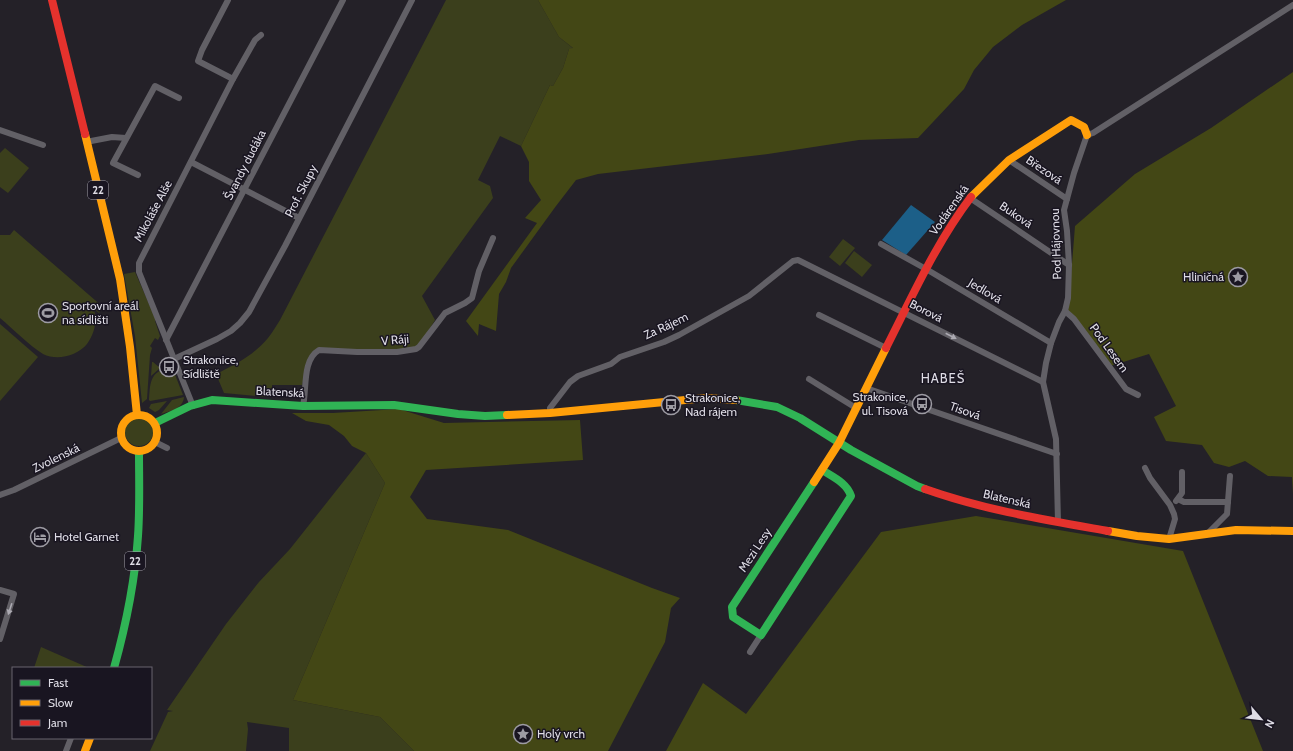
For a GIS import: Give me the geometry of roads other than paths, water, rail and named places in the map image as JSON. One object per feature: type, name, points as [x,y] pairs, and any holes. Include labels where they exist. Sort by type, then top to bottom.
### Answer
[{"type":"street","name":"22","points":[[52,0],[120,279],[127,320],[137,415]]},
{"type":"street","points":[[228,0],[202,50],[198,61],[233,79]]},
{"type":"street","name":"Švandy dudáka","points":[[166,340],[343,0]]},
{"type":"street","name":"Prof. Skupy","points":[[174,359],[231,331],[249,312],[412,0]]},
{"type":"street","points":[[1087,135],[1094,133],[1293,4]]},
{"type":"street","name":"Mikoláše Alše","points":[[193,406],[139,272],[139,264],[233,79],[254,40],[261,35]]},
{"type":"street","points":[[138,176],[113,163],[126,138],[155,86],[179,98]]},
{"type":"street","name":"Vodárenská","points":[[839,443],[926,269],[948,230],[970,198],[1009,160],[1071,120],[1080,123],[1086,129],[1087,135]]},
{"type":"street","points":[[0,130],[42,144]]},
{"type":"street","name":"Pod Hájovnou","points":[[1058,522],[1056,439],[1043,382],[1051,343],[1065,311],[1068,298],[1069,265],[1064,210],[1074,173],[1087,135]]},
{"type":"street","points":[[86,142],[112,137],[126,138]]},
{"type":"street","name":"Březová","points":[[1009,160],[1067,199]]},
{"type":"street","points":[[191,162],[299,218]]},
{"type":"street","name":"Buková","points":[[970,198],[1069,265]]},
{"type":"street","name":"V Ráji","points":[[303,406],[306,376],[310,361],[315,352],[319,350],[397,352],[411,351],[419,347],[445,313],[472,298],[479,271],[493,238]]},
{"type":"street","name":"Jedlová","points":[[881,244],[1051,343]]},
{"type":"street","name":"Borová","points":[[798,260],[1043,382]]},
{"type":"street","name":"Za Rájem","points":[[550,413],[550,408],[570,382],[578,376],[611,364],[620,357],[664,342],[678,335],[749,296],[794,261],[798,260]]},
{"type":"street","name":"Pod Lesem","points":[[1065,311],[1074,319],[1122,385],[1126,389],[1138,395]]},
{"type":"street","points":[[819,315],[886,348]]},
{"type":"street","points":[[809,379],[856,408]]},
{"type":"street","name":"Tisová","points":[[866,388],[1057,454]]},
{"type":"street","name":"Blatenská","points":[[155,423],[204,402],[221,400],[303,406],[394,405],[458,414],[485,416],[550,413],[706,398],[732,399],[757,402],[777,407],[800,418],[839,443],[917,486],[945,496],[1009,513],[1137,536],[1169,539],[1236,530],[1272,530],[1293,532]]},
{"type":"street","points":[[132,416],[147,416],[155,423],[157,433],[155,442],[148,449],[139,451],[133,450],[124,443],[121,438],[124,422],[132,416]]},
{"type":"street","name":"Zvolenská","points":[[0,495],[14,490],[121,438]]},
{"type":"street","points":[[155,442],[167,448]]},
{"type":"street","name":"Mezi Lesy","points":[[761,635],[733,617],[732,607],[839,443]]},
{"type":"street","name":"22","points":[[114,667],[126,615],[135,561],[139,519],[139,451]]},
{"type":"street","points":[[1145,468],[1150,478],[1170,505],[1174,514],[1175,519],[1169,539]]},
{"type":"street","points":[[750,652],[851,496],[847,488],[822,470]]},
{"type":"street","points":[[1170,505],[1178,499],[1182,493],[1182,472]]},
{"type":"street","points":[[1207,534],[1227,514],[1230,476]]},
{"type":"street","points":[[1178,499],[1184,502],[1228,502]]},
{"type":"street","points":[[0,590],[14,594],[0,639]]},
{"type":"street","points":[[66,751],[71,739]]},
{"type":"street","points":[[85,751],[90,739]]},
{"type":"water","points":[[911,205],[935,222],[906,255],[882,240]]},
{"type":"place","name":"Hliničná","points":[[1238,277]]},
{"type":"place","name":"Sportovní areál na sídlišti","points":[[48,313]]},
{"type":"place","name":"Strakonice, Sídliště","points":[[169,367]]},
{"type":"place","name":"Strakonice, ul. Tisová","points":[[922,404]]},
{"type":"place","name":"Strakonice, Nad rájem","points":[[671,405]]},
{"type":"place","name":"Hotel Garnet","points":[[40,537]]},
{"type":"place","name":"Holý vrch","points":[[523,734]]},
{"type":"district","name":"HABEŠ","points":[[943,378]]}]
